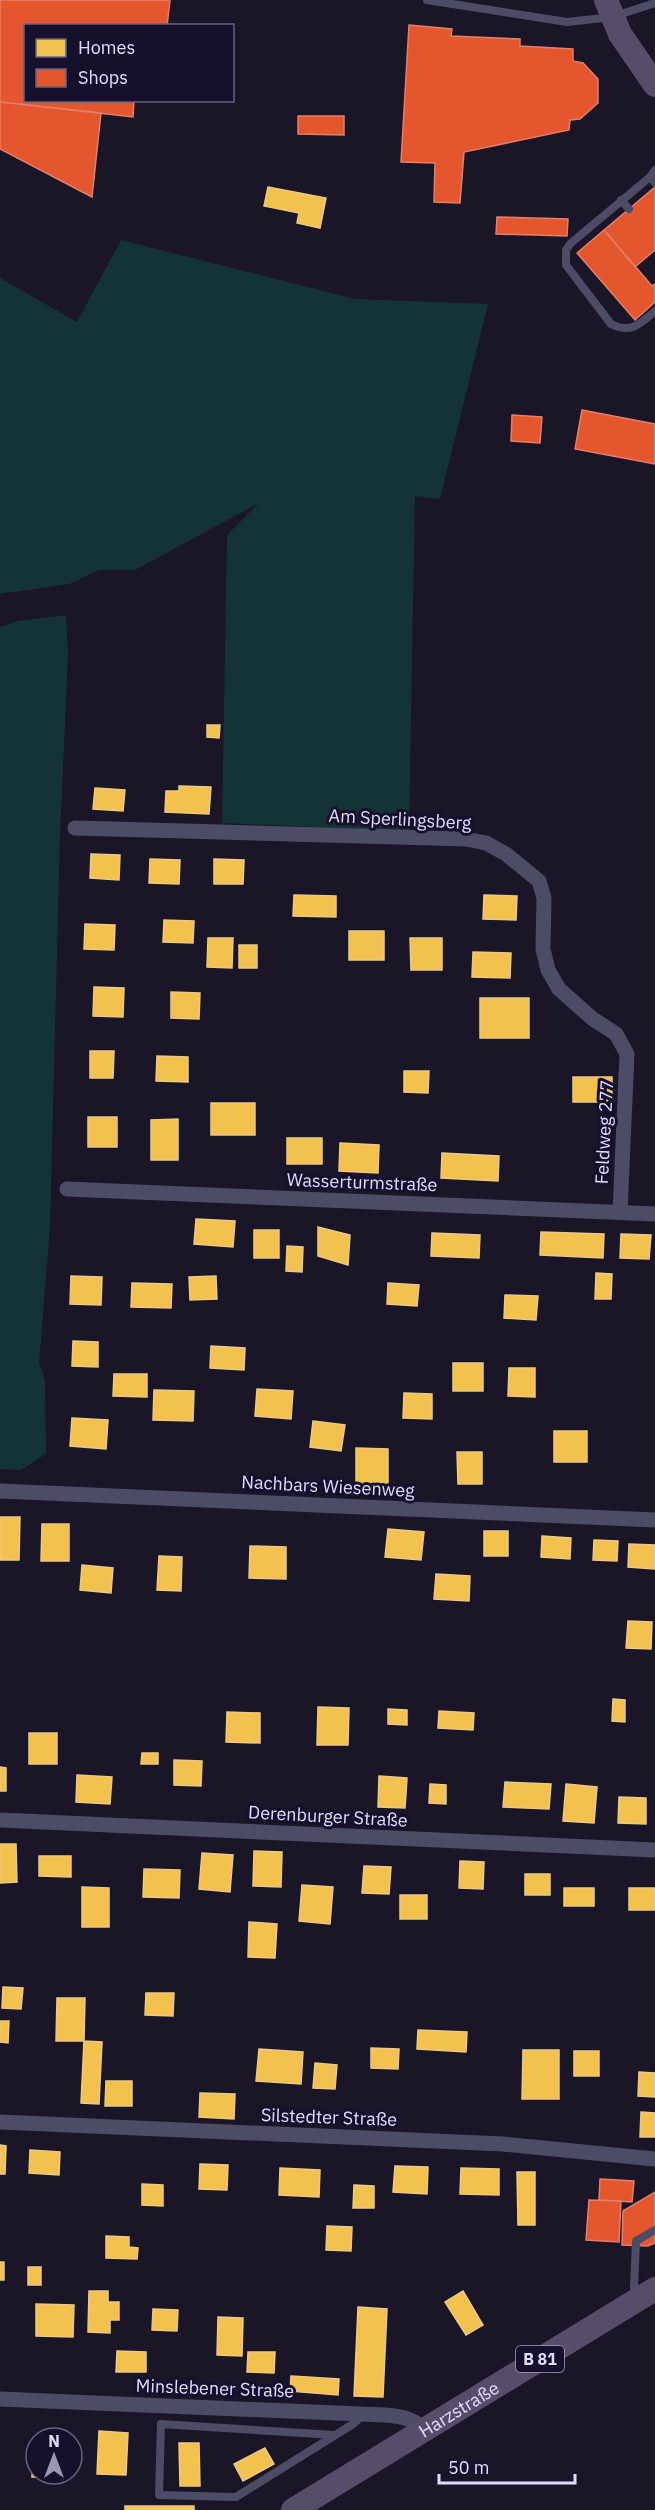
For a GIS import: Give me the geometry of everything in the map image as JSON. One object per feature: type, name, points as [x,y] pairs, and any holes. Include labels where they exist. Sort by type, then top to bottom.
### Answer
[{"type":"main road","points":[[609,8],[628,48],[655,85]]},
{"type":"main road","name":"Harzstraße","points":[[293,2510],[648,2293]]},
{"type":"street","name":"Am Sperlingsberg","points":[[75,828],[466,839],[486,843],[506,854],[539,881],[544,898],[543,950],[548,970],[560,988],[593,1019],[616,1034],[627,1054]]},
{"type":"street","name":"Feldweg 277","points":[[620,1212],[627,1054]]},
{"type":"street","name":"Wasserturmstraße","points":[[67,1189],[655,1214]]},
{"type":"street","name":"Nachbars Wiesenweg","points":[[0,1491],[655,1520]]},
{"type":"street","name":"Derenburger Straße","points":[[0,1820],[655,1850]]},
{"type":"street","name":"Silstedter Straße","points":[[0,2122],[480,2143],[655,2160]]},
{"type":"street","name":"Minslebener Straße","points":[[0,2398],[402,2416],[414,2420],[426,2429]]},
{"type":"lane","points":[[427,0],[567,22],[609,8],[655,3]]},
{"type":"lane","points":[[653,177],[621,200],[571,243],[566,250],[566,265],[611,324],[622,330],[632,329],[655,311]]},
{"type":"lane","points":[[621,200],[629,209]]},
{"type":"lane","points":[[648,2293],[634,2288],[636,2241],[655,2230]]},
{"type":"lane","points":[[334,2435],[161,2424],[159,2495],[236,2497],[353,2424],[364,2414]]},
{"type":"green space","points":[[121,240],[355,299],[488,304],[440,499],[415,496],[409,831],[222,823],[227,535],[259,503],[135,570],[99,570],[69,584],[0,594],[0,278],[77,322]]},
{"type":"green space","points":[[66,615],[68,653],[60,836],[50,1227],[39,1363],[45,1380],[46,1454],[21,1470],[0,1469],[0,627],[17,621]]},
{"type":"building: Homes","points":[[268,187],[326,198],[320,228],[297,223],[299,213],[264,206]]},
{"type":"building: Homes","points":[[207,725],[220,725],[219,738],[207,737]]},
{"type":"building: Homes","points":[[179,786],[211,787],[209,814],[165,812],[166,791],[179,791]]},
{"type":"building: Homes","points":[[95,788],[125,790],[123,811],[93,809]]},
{"type":"building: Homes","points":[[91,854],[120,855],[119,880],[90,878]]},
{"type":"building: Homes","points":[[150,859],[180,860],[179,884],[149,883]]},
{"type":"building: Homes","points":[[214,859],[244,860],[243,884],[214,884]]},
{"type":"building: Homes","points":[[294,895],[336,896],[336,917],[293,916]]},
{"type":"building: Homes","points":[[484,895],[517,896],[516,920],[483,919]]},
{"type":"building: Homes","points":[[164,920],[194,921],[193,943],[163,942]]},
{"type":"building: Homes","points":[[85,924],[115,925],[114,950],[84,949]]},
{"type":"building: Homes","points":[[349,931],[384,931],[384,960],[349,960]]},
{"type":"building: Homes","points":[[208,938],[233,938],[232,968],[207,967]]},
{"type":"building: Homes","points":[[410,938],[442,938],[442,970],[411,970]]},
{"type":"building: Homes","points":[[239,945],[257,945],[257,968],[239,968]]},
{"type":"building: Homes","points":[[473,952],[511,953],[510,978],[472,977]]},
{"type":"building: Homes","points":[[94,987],[124,988],[123,1017],[93,1016]]},
{"type":"building: Homes","points":[[171,992],[200,993],[199,1019],[171,1018]]},
{"type":"building: Homes","points":[[480,998],[529,998],[529,1038],[480,1038]]},
{"type":"building: Homes","points":[[90,1051],[114,1051],[113,1078],[90,1078]]},
{"type":"building: Homes","points":[[157,1056],[188,1057],[188,1082],[156,1081]]},
{"type":"building: Homes","points":[[404,1071],[429,1071],[428,1093],[404,1092]]},
{"type":"building: Homes","points":[[573,1077],[612,1077],[612,1102],[573,1102]]},
{"type":"building: Homes","points":[[211,1103],[255,1103],[255,1135],[211,1135]]},
{"type":"building: Homes","points":[[88,1117],[117,1117],[117,1147],[88,1147]]},
{"type":"building: Homes","points":[[178,1119],[178,1160],[151,1160],[151,1120]]},
{"type":"building: Homes","points":[[287,1138],[322,1138],[322,1164],[287,1164]]},
{"type":"building: Homes","points":[[340,1143],[379,1145],[378,1173],[339,1171]]},
{"type":"building: Homes","points":[[442,1153],[499,1156],[498,1181],[441,1178]]},
{"type":"building: Homes","points":[[196,1219],[235,1221],[233,1247],[194,1244]]},
{"type":"building: Homes","points":[[318,1227],[350,1235],[348,1265],[318,1256]]},
{"type":"building: Homes","points":[[254,1230],[279,1230],[279,1258],[254,1258]]},
{"type":"building: Homes","points":[[541,1232],[604,1234],[603,1258],[540,1255]]},
{"type":"building: Homes","points":[[432,1233],[480,1235],[479,1258],[431,1256]]},
{"type":"building: Homes","points":[[621,1234],[651,1235],[649,1259],[620,1258]]},
{"type":"building: Homes","points":[[287,1246],[303,1247],[302,1272],[286,1271]]},
{"type":"building: Homes","points":[[596,1273],[612,1274],[611,1299],[595,1299]]},
{"type":"building: Homes","points":[[71,1276],[102,1277],[101,1305],[70,1304]]},
{"type":"building: Homes","points":[[216,1276],[217,1299],[190,1300],[189,1277]]},
{"type":"building: Homes","points":[[132,1283],[172,1284],[171,1308],[131,1307]]},
{"type":"building: Homes","points":[[388,1283],[419,1285],[417,1306],[387,1304]]},
{"type":"building: Homes","points":[[505,1295],[538,1296],[536,1320],[504,1318]]},
{"type":"building: Homes","points":[[73,1341],[98,1342],[98,1367],[72,1366]]},
{"type":"building: Homes","points":[[211,1346],[245,1348],[244,1370],[210,1368]]},
{"type":"building: Homes","points":[[453,1363],[483,1363],[483,1391],[453,1391]]},
{"type":"building: Homes","points":[[509,1368],[535,1368],[535,1397],[508,1396]]},
{"type":"building: Homes","points":[[114,1374],[147,1374],[147,1397],[113,1396]]},
{"type":"building: Homes","points":[[257,1389],[293,1391],[291,1419],[255,1416]]},
{"type":"building: Homes","points":[[154,1390],[194,1391],[193,1421],[153,1420]]},
{"type":"building: Homes","points":[[404,1393],[432,1394],[432,1419],[403,1418]]},
{"type":"building: Homes","points":[[72,1418],[108,1420],[106,1449],[70,1446]]},
{"type":"building: Homes","points":[[313,1421],[345,1425],[341,1451],[310,1447]]},
{"type":"building: Homes","points":[[554,1431],[587,1431],[587,1462],[554,1462]]},
{"type":"building: Homes","points":[[356,1448],[388,1449],[388,1484],[356,1484]]},
{"type":"building: Homes","points":[[457,1452],[482,1452],[482,1484],[458,1484]]},
{"type":"building: Homes","points":[[0,1517],[20,1517],[19,1560],[0,1560]]},
{"type":"building: Homes","points":[[42,1524],[69,1524],[69,1561],[41,1561]]},
{"type":"building: Homes","points":[[388,1529],[424,1532],[421,1560],[385,1557]]},
{"type":"building: Homes","points":[[484,1531],[508,1531],[508,1556],[484,1556]]},
{"type":"building: Homes","points":[[542,1536],[571,1538],[570,1559],[541,1557]]},
{"type":"building: Homes","points":[[594,1540],[618,1541],[617,1561],[593,1560]]},
{"type":"building: Homes","points":[[629,1544],[655,1545],[655,1569],[628,1567]]},
{"type":"building: Homes","points":[[250,1546],[286,1547],[286,1579],[249,1578]]},
{"type":"building: Homes","points":[[159,1556],[182,1557],[181,1591],[157,1590]]},
{"type":"building: Homes","points":[[82,1565],[113,1568],[111,1593],[80,1590]]},
{"type":"building: Homes","points":[[436,1574],[470,1576],[469,1601],[434,1599]]},
{"type":"building: Homes","points":[[628,1621],[652,1622],[651,1649],[626,1648]]},
{"type":"building: Homes","points":[[613,1699],[625,1700],[625,1722],[612,1721]]},
{"type":"building: Homes","points":[[318,1707],[349,1708],[348,1745],[317,1745]]},
{"type":"building: Homes","points":[[388,1709],[407,1710],[407,1725],[388,1724]]},
{"type":"building: Homes","points":[[439,1711],[474,1713],[473,1730],[438,1728]]},
{"type":"building: Homes","points":[[227,1712],[260,1713],[260,1743],[226,1742]]},
{"type":"building: Homes","points":[[29,1733],[57,1733],[57,1764],[29,1764]]},
{"type":"building: Homes","points":[[142,1753],[158,1753],[158,1764],[141,1764]]},
{"type":"building: Homes","points":[[174,1760],[202,1761],[201,1786],[174,1785]]},
{"type":"building: Homes","points":[[0,1767],[6,1768],[6,1791],[0,1791]]},
{"type":"building: Homes","points":[[77,1775],[112,1777],[110,1804],[76,1802]]},
{"type":"building: Homes","points":[[379,1776],[407,1778],[405,1808],[378,1807]]},
{"type":"building: Homes","points":[[505,1782],[551,1784],[549,1809],[503,1807]]},
{"type":"building: Homes","points":[[430,1784],[446,1785],[446,1804],[429,1803]]},
{"type":"building: Homes","points":[[566,1784],[597,1787],[594,1823],[563,1821]]},
{"type":"building: Homes","points":[[619,1797],[646,1798],[646,1824],[618,1823]]},
{"type":"building: Homes","points":[[0,1844],[16,1844],[17,1882],[0,1883]]},
{"type":"building: Homes","points":[[254,1851],[282,1852],[281,1887],[253,1886]]},
{"type":"building: Homes","points":[[202,1853],[233,1855],[230,1892],[199,1889]]},
{"type":"building: Homes","points":[[39,1856],[71,1856],[71,1877],[39,1876]]},
{"type":"building: Homes","points":[[460,1861],[484,1862],[483,1889],[459,1888]]},
{"type":"building: Homes","points":[[364,1866],[391,1867],[389,1894],[362,1893]]},
{"type":"building: Homes","points":[[144,1869],[180,1870],[179,1898],[143,1897]]},
{"type":"building: Homes","points":[[525,1874],[550,1874],[550,1895],[525,1895]]},
{"type":"building: Homes","points":[[302,1885],[333,1887],[330,1924],[299,1921]]},
{"type":"building: Homes","points":[[82,1887],[109,1888],[109,1927],[82,1927]]},
{"type":"building: Homes","points":[[564,1888],[594,1888],[594,1906],[564,1906]]},
{"type":"building: Homes","points":[[629,1888],[655,1888],[655,1910],[629,1910]]},
{"type":"building: Homes","points":[[400,1895],[427,1895],[427,1919],[400,1919]]},
{"type":"building: Homes","points":[[249,1922],[277,1924],[275,1958],[248,1957]]},
{"type":"building: Homes","points":[[3,1987],[23,1988],[21,2009],[2,2008]]},
{"type":"building: Homes","points":[[146,1993],[174,1993],[173,2016],[145,2015]]},
{"type":"building: Homes","points":[[57,1998],[85,1998],[84,2041],[56,2041]]},
{"type":"building: Homes","points":[[0,2021],[9,2021],[8,2043],[0,2042]]},
{"type":"building: Homes","points":[[418,2030],[467,2032],[466,2052],[417,2049]]},
{"type":"building: Homes","points":[[84,2041],[102,2042],[99,2104],[81,2103]]},
{"type":"building: Homes","points":[[371,2048],[399,2049],[398,2069],[371,2068]]},
{"type":"building: Homes","points":[[259,2049],[303,2052],[301,2084],[256,2081]]},
{"type":"building: Homes","points":[[523,2050],[559,2050],[559,2099],[522,2099]]},
{"type":"building: Homes","points":[[574,2051],[599,2051],[599,2076],[574,2076]]},
{"type":"building: Homes","points":[[315,2063],[337,2065],[335,2089],[313,2088]]},
{"type":"building: Homes","points":[[639,2072],[655,2073],[655,2097],[638,2096]]},
{"type":"building: Homes","points":[[106,2081],[132,2081],[132,2106],[105,2106]]},
{"type":"building: Homes","points":[[200,2093],[235,2094],[234,2119],[199,2117]]},
{"type":"building: Homes","points":[[641,2112],[655,2113],[655,2137],[640,2137]]},
{"type":"building: Homes","points":[[0,2145],[6,2146],[5,2174],[0,2174]]},
{"type":"building: Homes","points":[[30,2150],[60,2152],[59,2175],[29,2173]]},
{"type":"building: Homes","points":[[200,2164],[228,2165],[227,2190],[199,2189]]},
{"type":"building: Homes","points":[[395,2166],[428,2167],[427,2194],[393,2192]]},
{"type":"building: Homes","points":[[280,2168],[320,2170],[319,2197],[279,2195]]},
{"type":"building: Homes","points":[[461,2168],[499,2169],[499,2195],[460,2194]]},
{"type":"building: Homes","points":[[517,2172],[535,2172],[535,2225],[518,2225]]},
{"type":"building: Homes","points":[[142,2184],[163,2185],[163,2206],[142,2205]]},
{"type":"building: Homes","points":[[354,2185],[374,2186],[374,2208],[353,2208]]},
{"type":"building: Homes","points":[[327,2226],[352,2227],[351,2251],[326,2250]]},
{"type":"building: Homes","points":[[106,2236],[129,2237],[129,2247],[138,2248],[137,2259],[106,2258]]},
{"type":"building: Homes","points":[[0,2262],[4,2262],[4,2280],[0,2280]]},
{"type":"building: Homes","points":[[28,2267],[41,2267],[41,2285],[28,2285]]},
{"type":"building: Homes","points":[[89,2291],[108,2291],[108,2302],[119,2302],[119,2320],[110,2320],[110,2333],[88,2332]]},
{"type":"building: Homes","points":[[463,2291],[483,2325],[466,2335],[445,2302]]},
{"type":"building: Homes","points":[[36,2304],[74,2305],[73,2337],[36,2336]]},
{"type":"building: Homes","points":[[358,2307],[387,2309],[383,2397],[354,2396]]},
{"type":"building: Homes","points":[[153,2309],[178,2310],[177,2331],[152,2330]]},
{"type":"building: Homes","points":[[218,2317],[243,2318],[242,2356],[217,2355]]},
{"type":"building: Homes","points":[[117,2351],[146,2352],[146,2372],[116,2372]]},
{"type":"building: Homes","points":[[248,2352],[275,2352],[274,2373],[247,2372]]},
{"type":"building: Homes","points":[[291,2376],[339,2379],[338,2395],[290,2391]]},
{"type":"building: Homes","points":[[99,2431],[128,2433],[126,2475],[97,2474]]},
{"type":"building: Homes","points":[[179,2443],[199,2443],[200,2486],[180,2486]]},
{"type":"building: Homes","points":[[265,2448],[274,2464],[243,2481],[234,2464]]},
{"type":"building: Homes","points":[[125,2506],[194,2506],[194,2510],[125,2510]]},
{"type":"building: Shops","points":[[0,0],[170,0],[167,24],[24,24],[24,102],[134,102],[133,117],[0,102]]},
{"type":"building: Shops","points":[[409,25],[452,29],[451,36],[520,39],[520,46],[573,49],[573,61],[583,63],[598,79],[598,103],[580,119],[570,120],[569,130],[464,152],[460,203],[434,202],[435,163],[401,162]]},
{"type":"building: Shops","points":[[0,102],[101,113],[92,197],[0,149]]},
{"type":"building: Shops","points":[[298,116],[344,116],[344,135],[298,134]]},
{"type":"building: Shops","points":[[655,187],[655,250],[635,267],[604,230]]},
{"type":"building: Shops","points":[[497,217],[568,219],[567,236],[496,234]]},
{"type":"building: Shops","points":[[604,230],[652,286],[655,284],[655,302],[635,320],[577,253]]},
{"type":"building: Shops","points":[[582,410],[655,424],[655,464],[575,449]]},
{"type":"building: Shops","points":[[512,415],[542,417],[540,443],[511,441]]},
{"type":"building: Shops","points":[[600,2179],[634,2181],[632,2202],[599,2200]]},
{"type":"building: Shops","points":[[655,2192],[655,2243],[648,2246],[622,2245],[623,2211]]},
{"type":"building: Shops","points":[[589,2200],[621,2201],[619,2242],[586,2240]]}]
